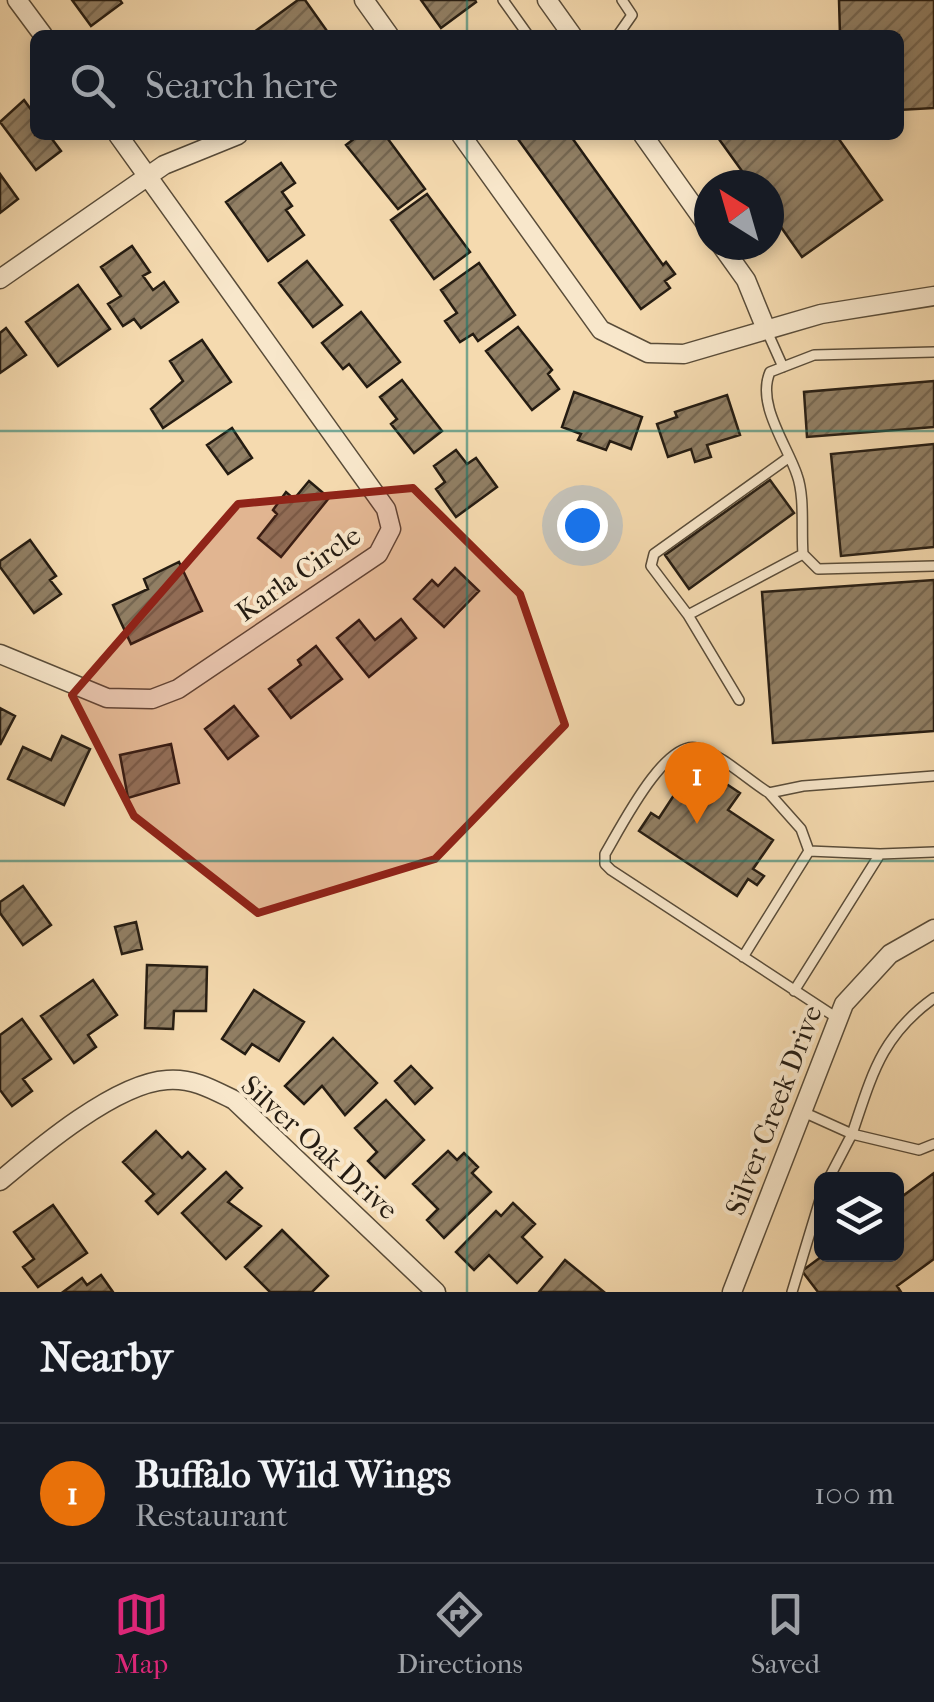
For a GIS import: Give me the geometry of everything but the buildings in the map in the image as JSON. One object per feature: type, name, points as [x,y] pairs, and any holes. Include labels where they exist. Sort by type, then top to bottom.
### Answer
[{"type":"street","points":[[17,0],[39,30]]},
{"type":"street","points":[[364,0],[385,30]]},
{"type":"street","points":[[547,0],[568,30]]},
{"type":"street","points":[[122,140],[148,176]]},
{"type":"street","points":[[0,280],[148,176],[227,140]]},
{"type":"street","points":[[464,140],[602,330],[624,344],[648,352],[684,354],[882,300],[934,296]]},
{"type":"street","points":[[647,140],[694,207]]},
{"type":"street","name":"Karla Circle","points":[[0,654],[107,698],[152,698],[193,679],[378,554],[386,542],[390,529],[386,508],[148,176]]},
{"type":"street","points":[[732,260],[746,280],[766,329]]},
{"type":"street","name":"Silver Creek Drive","points":[[732,1292],[837,1018],[873,968],[934,930]]},
{"type":"street","name":"Silver Oak Drive","points":[[0,1181],[117,1097],[146,1083],[168,1080],[205,1085],[234,1100],[436,1292]]},
{"type":"lane","points":[[503,0],[524,30]]},
{"type":"lane","points":[[622,0],[632,15],[622,30]]},
{"type":"lane","points":[[766,329],[783,367]]},
{"type":"lane","points":[[934,352],[814,356],[770,372],[766,382],[780,443],[798,477],[802,554],[818,568],[934,566]]},
{"type":"lane","points":[[740,700],[688,615],[651,566],[654,554],[788,458]]},
{"type":"lane","points":[[688,615],[802,554]]},
{"type":"lane","points":[[743,957],[808,851],[801,828],[769,793],[699,748],[680,748],[664,762],[605,854],[605,864],[611,870],[794,991],[837,1018]]},
{"type":"lane","points":[[769,793],[803,786],[934,776]]},
{"type":"lane","points":[[808,851],[934,852]]},
{"type":"lane","points":[[794,991],[880,854]]},
{"type":"lane","points":[[832,1172],[852,1134],[877,1060],[903,1020],[934,998]]},
{"type":"lane","points":[[800,1110],[852,1134],[919,1150],[934,1144]]},
{"type":"lane","points":[[792,1292],[814,1219]]},
{"type":"highlighted area","points":[[413,488],[520,594],[565,725],[435,859],[258,913],[134,816],[72,695],[238,504]]},
{"type":"place","name":"Buffalo Wild Wings","points":[[697,824]]}]
